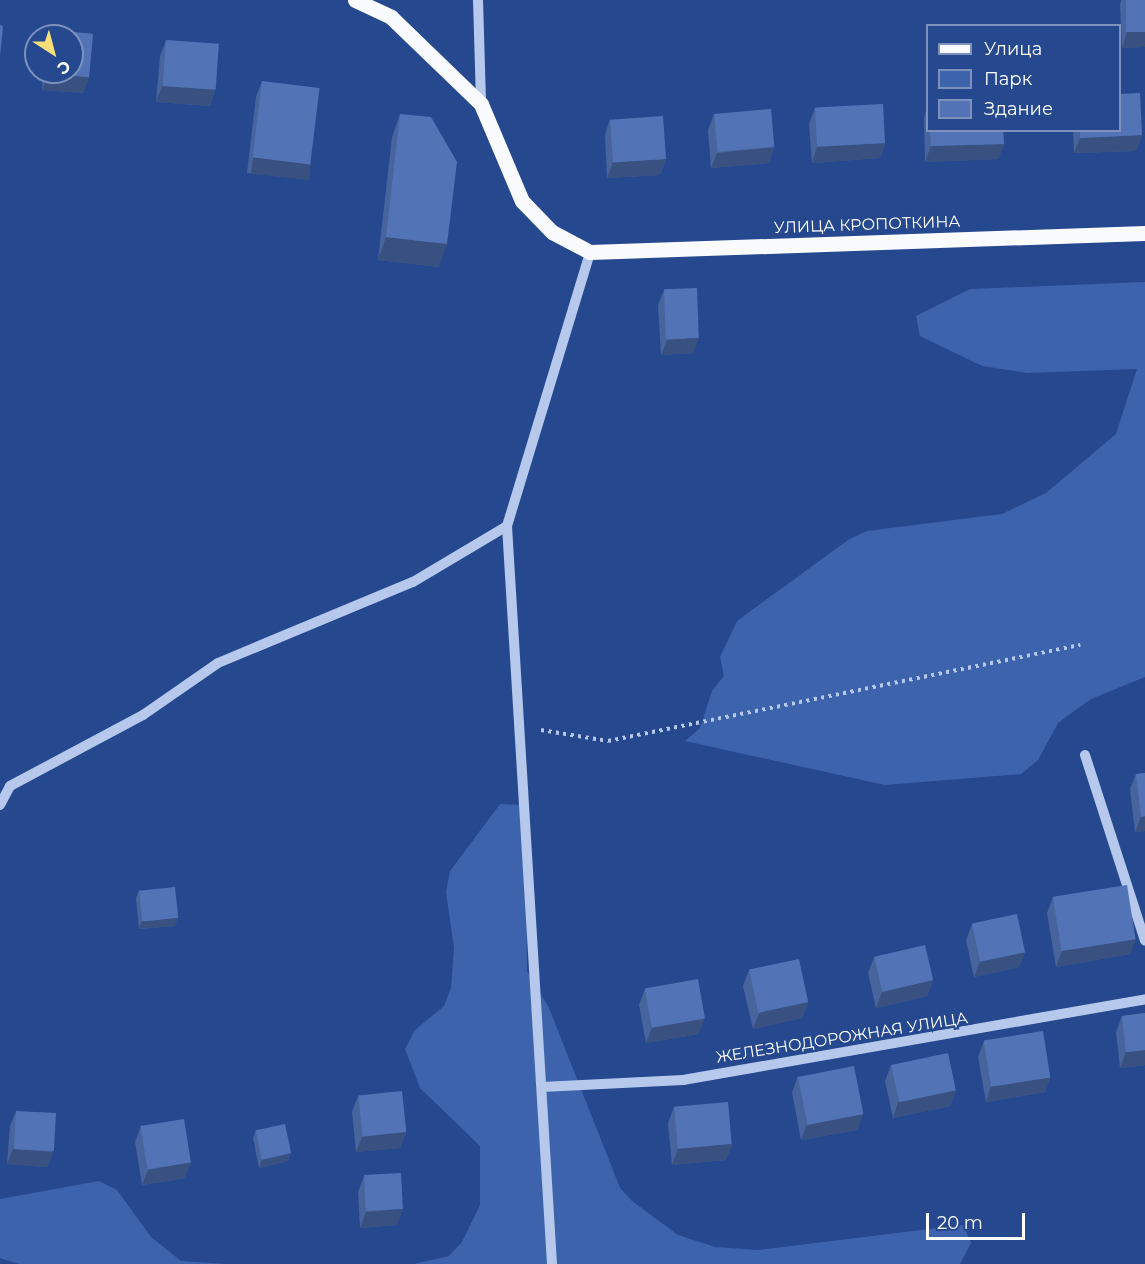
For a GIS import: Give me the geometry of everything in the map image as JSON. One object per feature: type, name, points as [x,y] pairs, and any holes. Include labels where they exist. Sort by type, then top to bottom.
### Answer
[{"type":"main road","points":[[355,0],[392,17],[481,104],[522,201],[552,232],[590,252]]},
{"type":"main road","name":"УЛИЦА КРОПОТКИНА","points":[[590,252],[1145,233]]},
{"type":"street","points":[[478,0],[481,104]]},
{"type":"street","points":[[552,1264],[507,526],[590,252]]},
{"type":"street","points":[[0,805],[5,787],[143,715],[218,663],[413,582],[507,526]]},
{"type":"street","points":[[1085,755],[1145,941]]},
{"type":"street","name":"ЖЕЛЕЗНОДОРОЖНАЯ УЛИЦА","points":[[542,1087],[683,1080],[1145,999]]},
{"type":"path","points":[[520,726],[608,741],[1080,645]]},
{"type":"green space","points":[[1145,282],[1145,677],[1091,699],[1058,723],[1038,760],[1021,774],[885,785],[685,741],[700,728],[712,691],[724,676],[720,657],[737,621],[848,540],[867,531],[1002,514],[1046,493],[1116,434],[1137,369],[1027,373],[982,366],[920,336],[916,316],[970,289]]},
{"type":"green space","points":[[500,804],[519,805],[526,824],[527,971],[549,1008],[620,1188],[632,1201],[678,1235],[715,1247],[758,1250],[963,1225],[971,1243],[960,1264],[414,1264],[449,1256],[462,1242],[480,1205],[480,1146],[420,1088],[405,1049],[415,1030],[444,1006],[451,988],[454,948],[446,892],[450,871]]},
{"type":"green space","points":[[99,1181],[117,1190],[151,1237],[181,1261],[227,1264],[19,1264],[0,1258],[0,1199]]},
{"type":"building","points":[[1126,0],[1145,0],[1145,32],[1126,32]]},
{"type":"building","points":[[0,25],[3,26],[0,56]]},
{"type":"building","points":[[84,33],[93,34],[89,77],[84,77]]},
{"type":"building","points":[[166,40],[219,44],[216,90],[163,86]]},
{"type":"building","points":[[262,81],[320,88],[310,164],[253,157]]},
{"type":"building","points":[[1140,93],[1142,135],[1080,138],[1080,132],[1121,132],[1121,94]]},
{"type":"building","points":[[883,104],[885,143],[817,147],[815,108]]},
{"type":"building","points":[[771,109],[774,147],[718,152],[714,114]]},
{"type":"building","points":[[400,114],[431,117],[457,162],[447,244],[386,237]]},
{"type":"building","points":[[663,116],[666,159],[613,163],[610,120]]},
{"type":"building","points":[[930,132],[1003,132],[1004,144],[931,146]]},
{"type":"building","points":[[697,288],[699,338],[666,339],[664,289]]},
{"type":"building","points":[[1145,773],[1145,816],[1141,817],[1136,774]]},
{"type":"building","points":[[1127,885],[1136,939],[1062,951],[1053,897]]},
{"type":"building","points":[[175,887],[178,918],[142,922],[139,891]]},
{"type":"building","points":[[1017,914],[1025,952],[980,962],[972,924]]},
{"type":"building","points":[[925,945],[933,980],[882,992],[874,957]]},
{"type":"building","points":[[799,959],[808,1002],[758,1013],[749,970]]},
{"type":"building","points":[[698,979],[705,1018],[652,1028],[645,988]]},
{"type":"building","points":[[1145,1013],[1145,1050],[1126,1052],[1122,1016]]},
{"type":"building","points":[[1043,1031],[1050,1077],[991,1087],[984,1040]]},
{"type":"building","points":[[948,1053],[956,1090],[899,1102],[891,1065]]},
{"type":"building","points":[[854,1066],[863,1114],[807,1125],[798,1077]]},
{"type":"building","points":[[402,1091],[406,1132],[363,1136],[358,1096]]},
{"type":"building","points":[[728,1102],[732,1144],[678,1149],[674,1107]]},
{"type":"building","points":[[16,1111],[56,1113],[54,1151],[14,1149]]},
{"type":"building","points":[[184,1119],[191,1162],[147,1169],[141,1126]]},
{"type":"building","points":[[285,1124],[291,1153],[262,1160],[256,1130]]},
{"type":"building","points":[[401,1173],[403,1209],[366,1211],[364,1175]]}]
